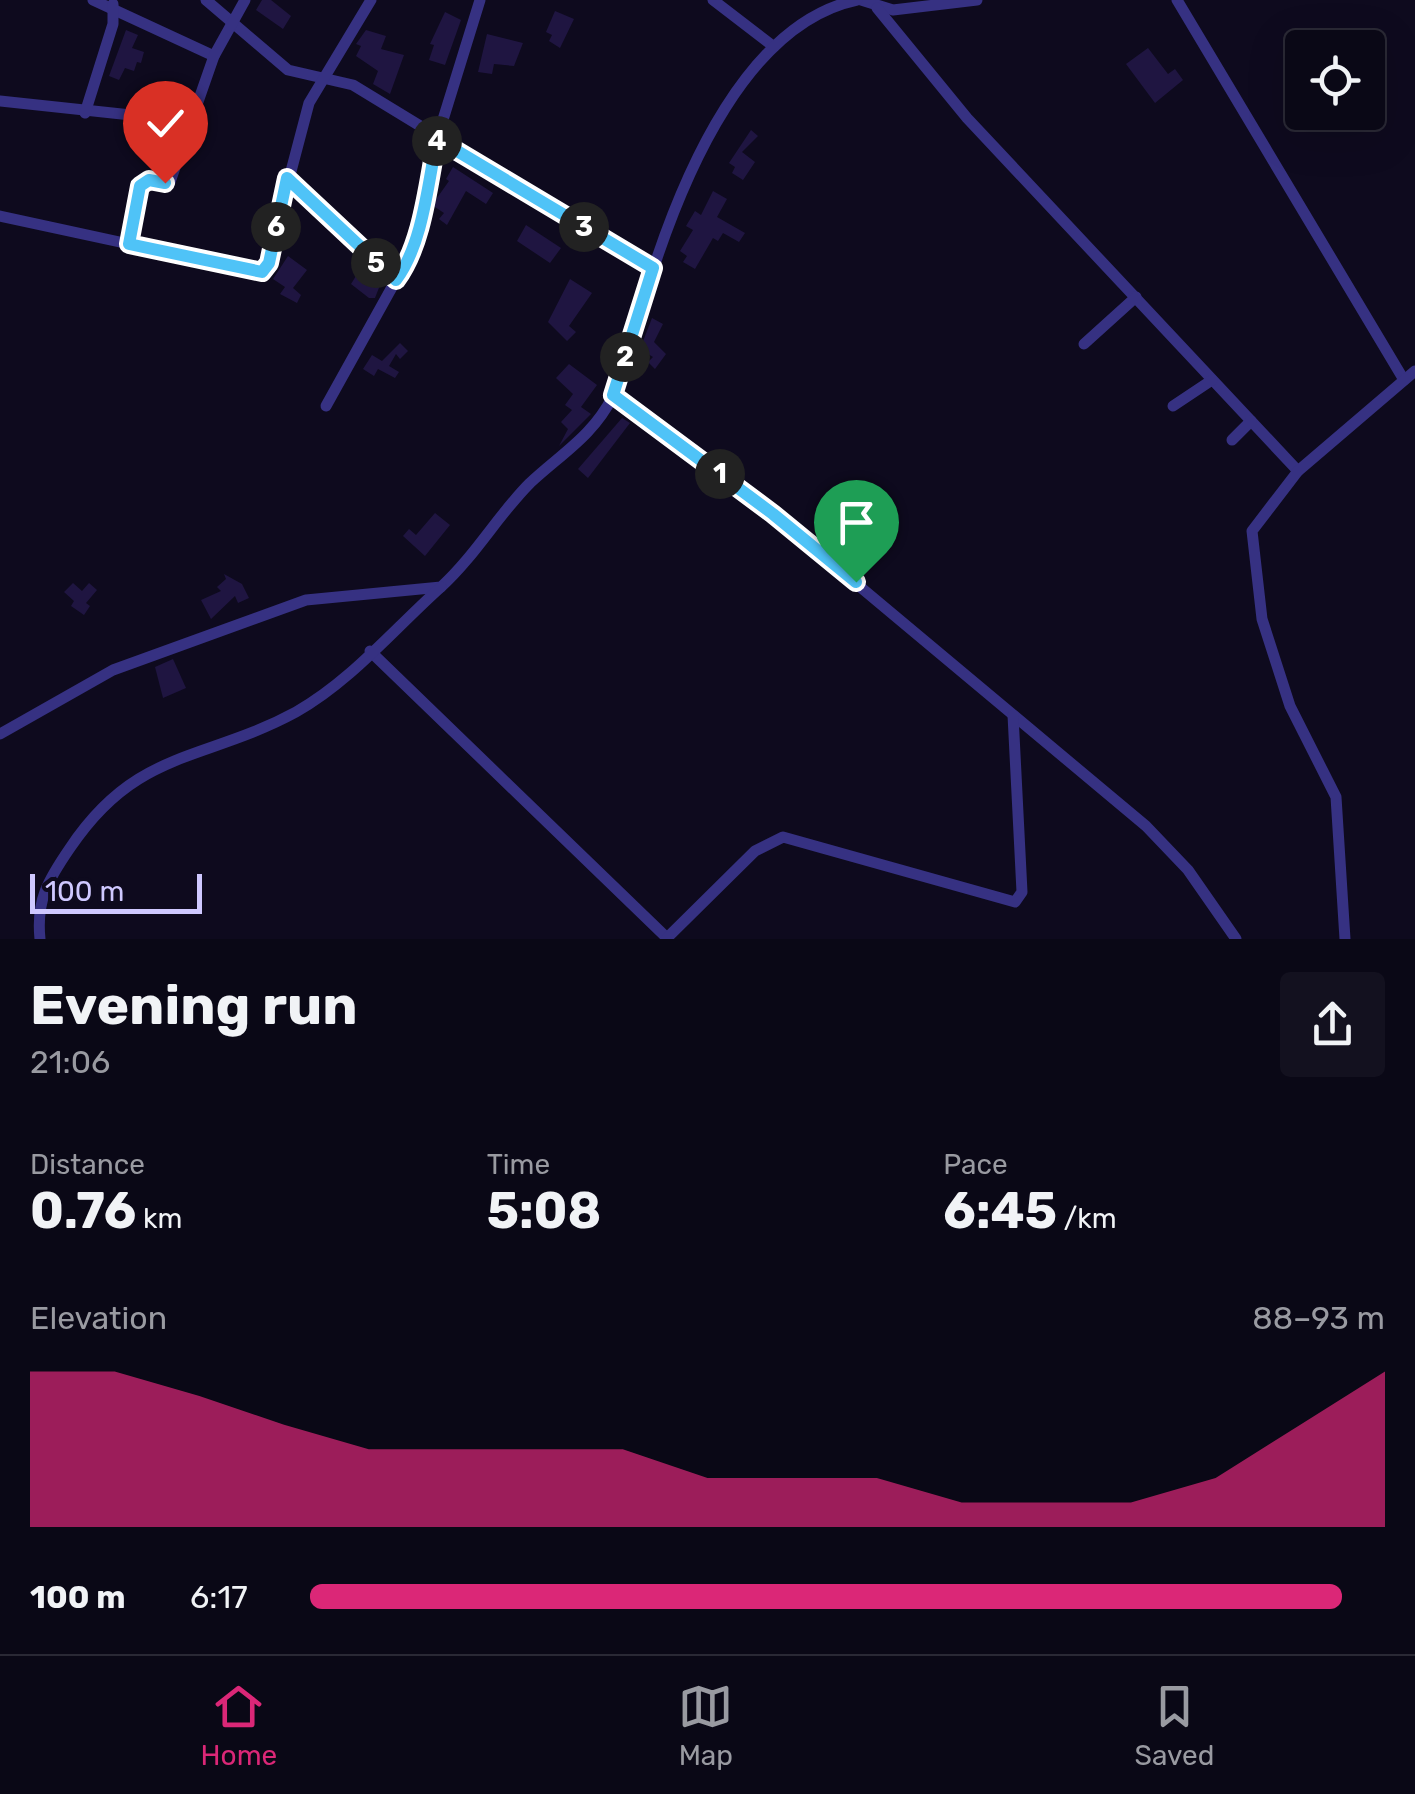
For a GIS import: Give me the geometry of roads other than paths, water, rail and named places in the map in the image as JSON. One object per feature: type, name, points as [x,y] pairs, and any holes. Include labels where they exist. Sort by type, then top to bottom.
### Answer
[{"type":"street","points":[[94,0],[113,3],[214,56]]},
{"type":"street","points":[[206,0],[288,70],[354,84],[437,139],[653,268]]},
{"type":"street","points":[[129,244],[140,186],[149,180],[170,182],[187,121],[214,56],[245,0]]},
{"type":"street","points":[[0,216],[262,272],[269,263],[308,102],[370,0]]},
{"type":"street","points":[[326,406],[404,269],[437,139],[480,0]]},
{"type":"street","points":[[713,0],[773,46]]},
{"type":"street","points":[[40,939],[41,893],[80,833],[122,787],[187,754],[293,714],[353,671],[441,586],[530,484],[584,440],[613,395],[653,268],[724,112],[751,66],[800,22],[833,5],[859,0],[877,8],[967,118],[1298,471]]},
{"type":"street","points":[[877,8],[977,0]]},
{"type":"street","points":[[1177,0],[1410,375],[1298,471],[1252,531],[1255,588],[1290,706],[1336,797],[1345,939]]},
{"type":"street","points":[[85,113],[113,24],[113,3]]},
{"type":"street","points":[[0,101],[187,121]]},
{"type":"street","points":[[287,178],[396,280]]},
{"type":"street","points":[[1084,344],[1136,297]]},
{"type":"street","points":[[1173,406],[1212,380]]},
{"type":"street","points":[[613,395],[773,514],[1146,826],[1188,870],[1236,939]]},
{"type":"street","points":[[1232,440],[1251,421]]},
{"type":"street","points":[[0,734],[113,670],[306,600],[441,586]]},
{"type":"street","points":[[370,651],[667,939],[756,851],[783,836],[1015,902],[1022,895],[1022,886],[1013,715]]}]
